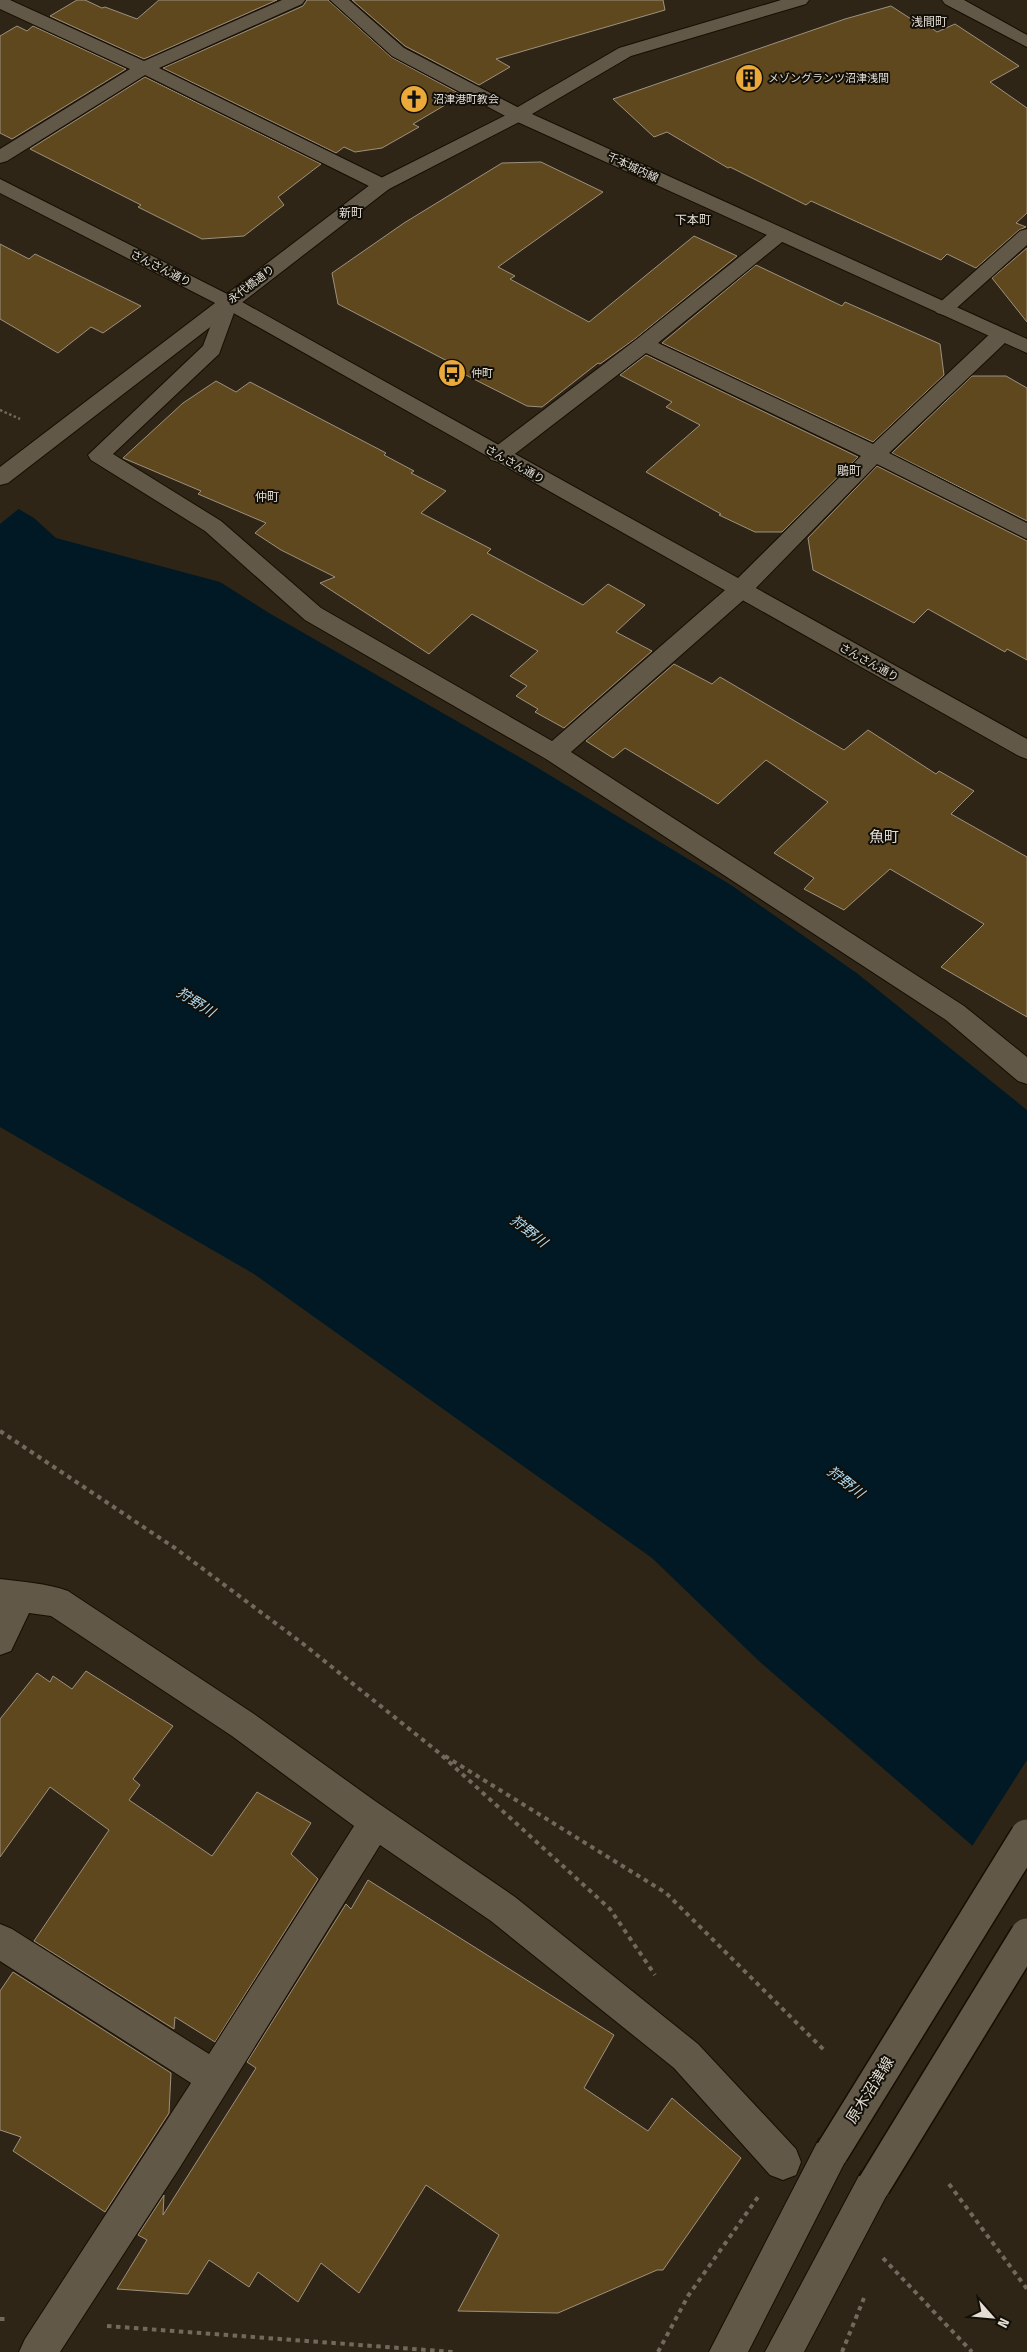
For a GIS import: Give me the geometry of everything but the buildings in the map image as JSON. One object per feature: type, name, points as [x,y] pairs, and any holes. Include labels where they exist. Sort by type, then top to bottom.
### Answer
[{"type":"street","points":[[0,158],[144,68],[296,0]]},
{"type":"street","name":"千本城内線","points":[[339,0],[398,52],[518,114],[1027,347]]},
{"type":"street","points":[[518,114],[625,52],[800,0]]},
{"type":"street","points":[[951,0],[1027,42]]},
{"type":"street","points":[[0,2],[144,68],[382,185]]},
{"type":"street","name":"永代橋通り","points":[[0,478],[44,442],[382,185],[518,114]]},
{"type":"street","name":"さんさん通り","points":[[0,185],[228,302],[1027,750]]},
{"type":"street","points":[[499,455],[644,344],[780,234]]},
{"type":"street","points":[[944,309],[1027,235]]},
{"type":"street","points":[[228,302],[212,349],[100,455],[213,526],[313,614],[554,753],[955,1013],[1027,1073]]},
{"type":"street","points":[[554,753],[740,590],[876,454],[1001,335]]},
{"type":"street","points":[[644,344],[876,454],[1027,532]]},
{"type":"street","points":[[0,1640],[10,1595],[57,1602],[243,1725],[502,1909],[686,2056],[783,2162]]},
{"type":"street","points":[[38,2352],[215,2078],[303,1934],[376,1821]]},
{"type":"street","name":"原木沼津線","points":[[728,2352],[832,2152],[1027,1836]]},
{"type":"street","points":[[784,2352],[874,2185],[1027,1935]]},
{"type":"street","points":[[0,1941],[215,2078]]},
{"type":"path","points":[[0,410],[24,421]]},
{"type":"path","points":[[0,1431],[175,1548],[302,1643],[438,1752],[610,1909],[660,1982]]},
{"type":"path","points":[[438,1752],[666,1893],[825,2051]]},
{"type":"path","points":[[658,2352],[688,2296],[783,2162]]},
{"type":"path","points":[[949,2184],[1027,2289]]},
{"type":"path","points":[[851,2229],[881,2256],[972,2352]]},
{"type":"path","points":[[0,2319],[453,2352]]},
{"type":"water","name":"狩野川","points":[[0,498],[34,518],[56,538],[220,582],[269,613],[528,762],[731,885],[858,974],[1027,1110],[1027,1904],[982,1854],[760,1662],[652,1558],[254,1274],[0,1127]]},
{"type":"pier","points":[[0,495],[21,507],[0,524]]},
{"type":"pier","points":[[1027,1760],[1027,1906],[971,1848]]},
{"type":"place","name":"メゾングランツ沼津浅間","points":[[749,78]]},
{"type":"place","name":"沼津港町教会","points":[[414,99]]},
{"type":"place","name":"仲町","points":[[452,373]]},
{"type":"district","name":"浅間町","points":[[929,22]]},
{"type":"district","name":"新町","points":[[351,213]]},
{"type":"district","name":"下本町","points":[[693,220]]},
{"type":"district","name":"鵰町","points":[[849,471]]},
{"type":"district","name":"仲町","points":[[267,497]]},
{"type":"district","name":"魚町","points":[[884,837]]}]
